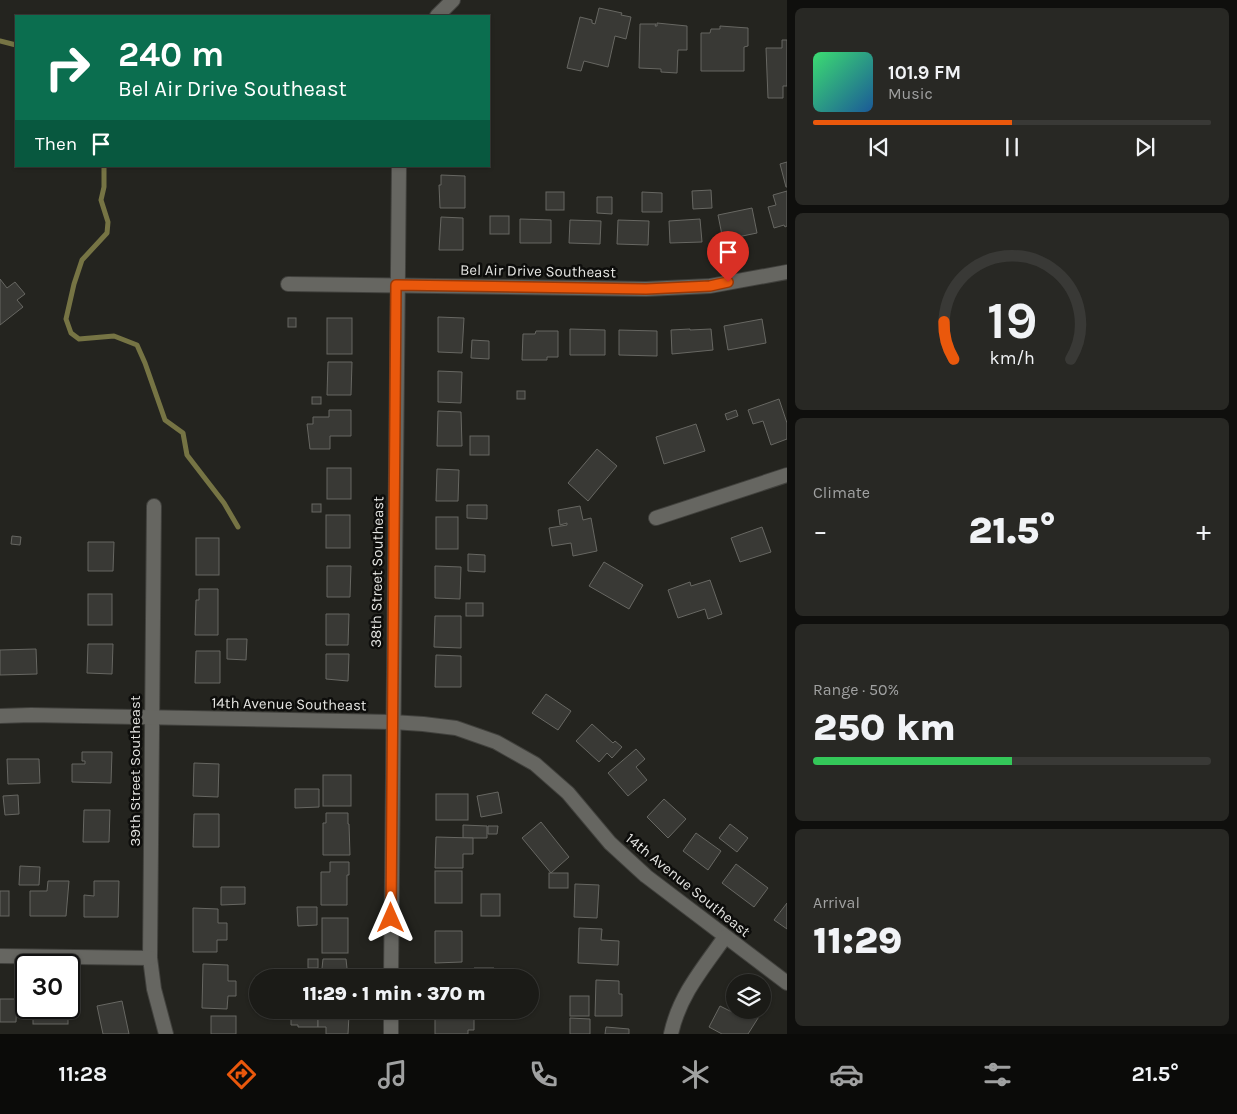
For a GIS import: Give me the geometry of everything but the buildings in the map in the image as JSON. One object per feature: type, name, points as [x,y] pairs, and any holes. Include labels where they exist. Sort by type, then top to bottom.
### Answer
[{"type":"street","points":[[438,15],[453,0]]},
{"type":"street","name":"38th Street Southeast","points":[[391,969],[396,285],[399,167]]},
{"type":"street","name":"Bel Air Drive Southeast","points":[[288,284],[646,289],[710,286],[786,276]]},
{"type":"street","points":[[656,518],[787,475]]},
{"type":"street","name":"39th Street Southeast","points":[[154,506],[150,958],[154,989],[166,1034]]},
{"type":"street","name":"14th Avenue Southeast","points":[[0,716],[392,722],[456,728],[496,742],[535,764],[568,792],[618,850],[646,876],[787,983]]},
{"type":"street","points":[[671,1034],[677,1011],[686,991],[725,937]]},
{"type":"street","points":[[0,956],[150,958]]},
{"type":"street","points":[[391,1019],[391,1034]]},
{"type":"waterway","points":[[0,41],[15,45]]},
{"type":"waterway","points":[[104,167],[104,187],[101,200],[108,222],[107,233],[82,260],[66,319],[71,333],[79,339],[114,336],[137,345],[165,420],[183,433],[187,455],[224,503],[238,527]]},
{"type":"route","points":[[391,918],[396,285],[646,289],[710,286],[728,282]]}]
